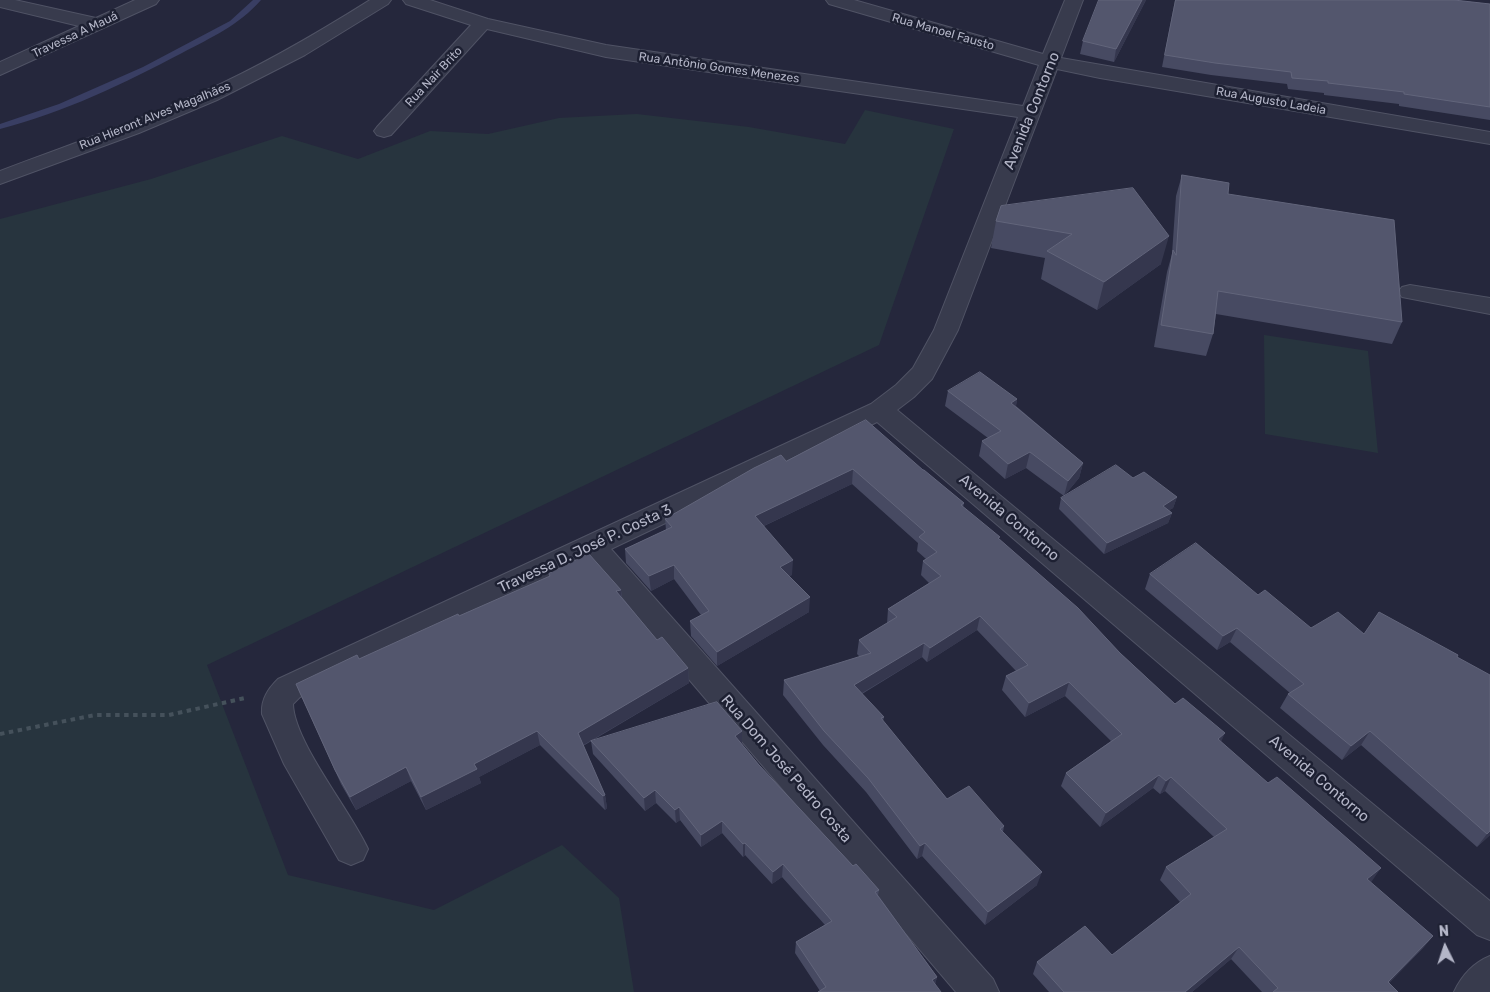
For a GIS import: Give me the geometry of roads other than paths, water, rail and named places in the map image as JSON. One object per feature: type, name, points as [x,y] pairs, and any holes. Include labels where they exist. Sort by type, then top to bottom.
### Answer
[{"type":"street","name":"Travessa A Mauá","points":[[0,69],[150,0]]},
{"type":"street","name":"Rua Hieront Alves Magalhães","points":[[0,178],[209,96],[268,68],[334,31],[382,0]]},
{"type":"street","name":"Rua Antônio Gomes Menezes","points":[[412,0],[483,23],[606,51],[1030,113]]},
{"type":"street","name":"Rua Manoel Fausto","points":[[835,0],[1024,56],[1052,62]]},
{"type":"street","name":"Avenida Contorno","points":[[1074,0],[1052,62],[1030,113],[946,330],[923,373],[905,391],[880,410],[1490,923]]},
{"type":"street","points":[[0,2],[97,24]]},
{"type":"street","name":"Rua Nair Brito","points":[[384,131],[483,23]]},
{"type":"street","name":"Rua Augusto Ladeia","points":[[1052,62],[1100,72],[1490,138]]},
{"type":"street","points":[[1410,292],[1490,306]]},
{"type":"street","name":"Travessa D. José P. Costa 3","points":[[351,849],[295,754],[278,714],[277,705],[280,697],[289,688],[880,410]]},
{"type":"street","name":"Rua Dom José Pedro Costa","points":[[592,546],[980,992]]},
{"type":"street","points":[[1473,992],[1490,974]]},
{"type":"waterway","points":[[0,127],[62,106],[146,69],[233,23],[257,0]]}]
